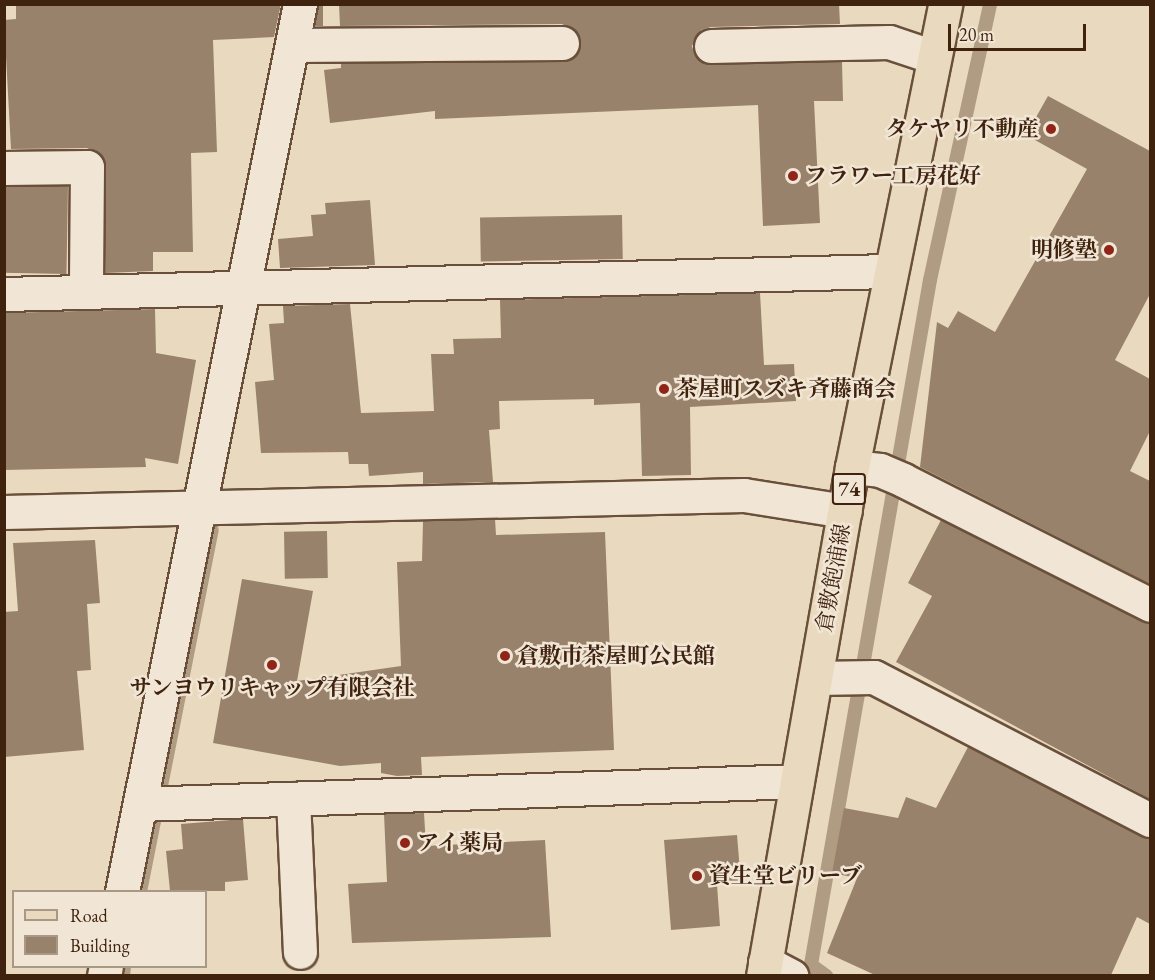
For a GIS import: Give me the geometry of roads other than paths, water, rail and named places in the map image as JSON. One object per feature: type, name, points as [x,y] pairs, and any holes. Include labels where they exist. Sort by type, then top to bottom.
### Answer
[{"type":"main road","name":"倉敷飽浦線","points":[[773,971],[797,781],[852,467],[945,4]]},
{"type":"street","points":[[122,890],[151,804],[201,507],[254,286],[303,47],[300,4]]},
{"type":"street","points":[[711,46],[890,42],[934,57]]},
{"type":"street","points":[[303,47],[562,43]]},
{"type":"street","points":[[4,168],[87,167],[86,291]]},
{"type":"street","points":[[4,294],[890,271]]},
{"type":"street","points":[[852,467],[894,476],[1150,605]]},
{"type":"street","points":[[4,512],[744,495],[845,511]]},
{"type":"street","points":[[816,678],[862,677],[1150,820]]},
{"type":"street","points":[[151,804],[797,781]]},
{"type":"street","points":[[293,799],[300,952]]},
{"type":"waterway","points":[[809,976],[930,280],[990,4]]},
{"type":"waterway","points":[[140,890],[212,530]]},
{"type":"waterway","points":[[811,965],[826,976]]},
{"type":"waterway","points":[[123,976],[124,968]]},
{"type":"place","name":"タケヤリ不動産","points":[[1051,129]]},
{"type":"place","name":"フラワー工房花好","points":[[793,176]]},
{"type":"place","name":"明修塾","points":[[1109,250]]},
{"type":"place","name":"茶屋町スズキ斉藤商会","points":[[664,389]]},
{"type":"place","name":"倉敷市茶屋町公民館","points":[[505,656]]},
{"type":"place","name":"サンヨウリキャップ有限会社","points":[[272,665]]},
{"type":"place","name":"アイ薬局","points":[[405,843]]},
{"type":"place","name":"資生堂ビリーブ","points":[[697,876]]}]
